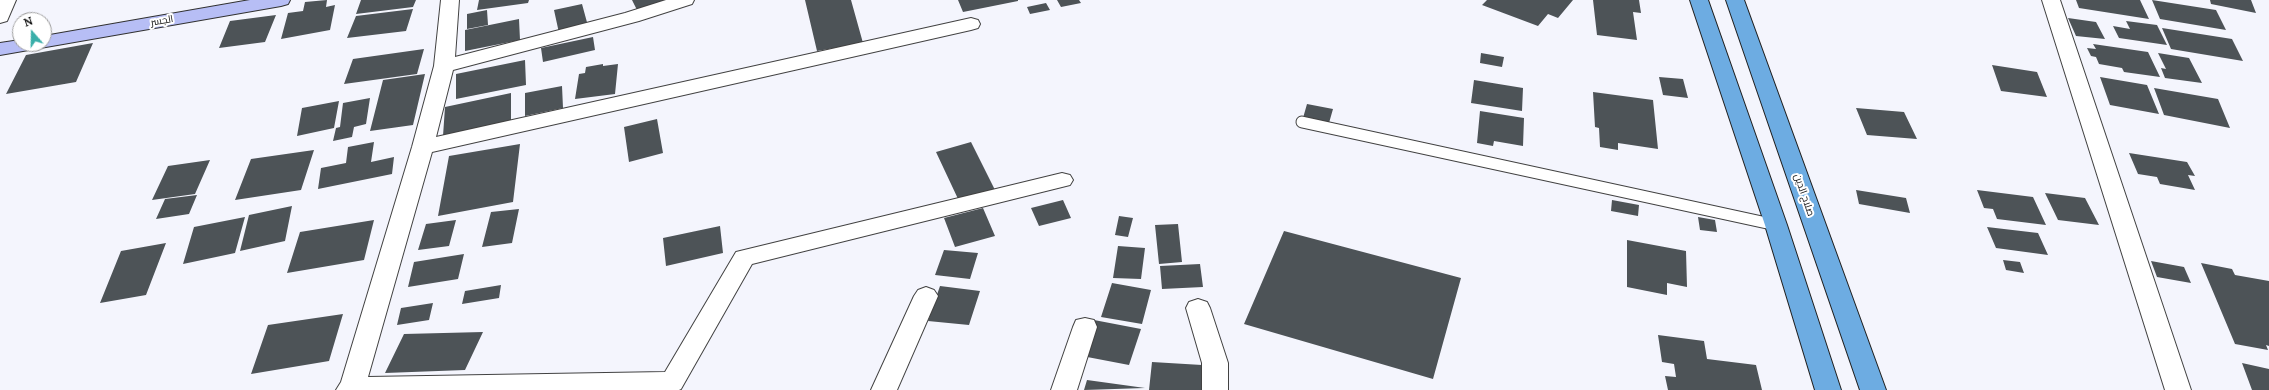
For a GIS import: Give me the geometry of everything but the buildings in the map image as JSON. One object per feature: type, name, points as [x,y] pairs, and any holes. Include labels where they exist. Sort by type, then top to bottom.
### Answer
[{"type":"highway","points":[[1699,0],[1776,225],[1828,390]]},
{"type":"highway","name":"صلاح الدين","points":[[1736,0],[1873,390]]},
{"type":"street","points":[[0,17],[7,0]]},
{"type":"street","name":"الجسر","points":[[52,41],[281,0]]},
{"type":"street","points":[[450,0],[444,66],[423,147],[351,388],[672,382],[744,258],[1062,180]]},
{"type":"street","points":[[444,66],[632,17],[685,0]]},
{"type":"street","points":[[2051,0],[2178,390]]},
{"type":"street","points":[[423,147],[971,24]]},
{"type":"street","points":[[0,50],[12,48]]},
{"type":"street","points":[[884,390],[926,296]]},
{"type":"street","points":[[1198,308],[1216,364],[1214,390]]},
{"type":"street","points":[[1064,390],[1085,327]]},
{"type":"lane","points":[[1302,122],[1776,225]]}]
